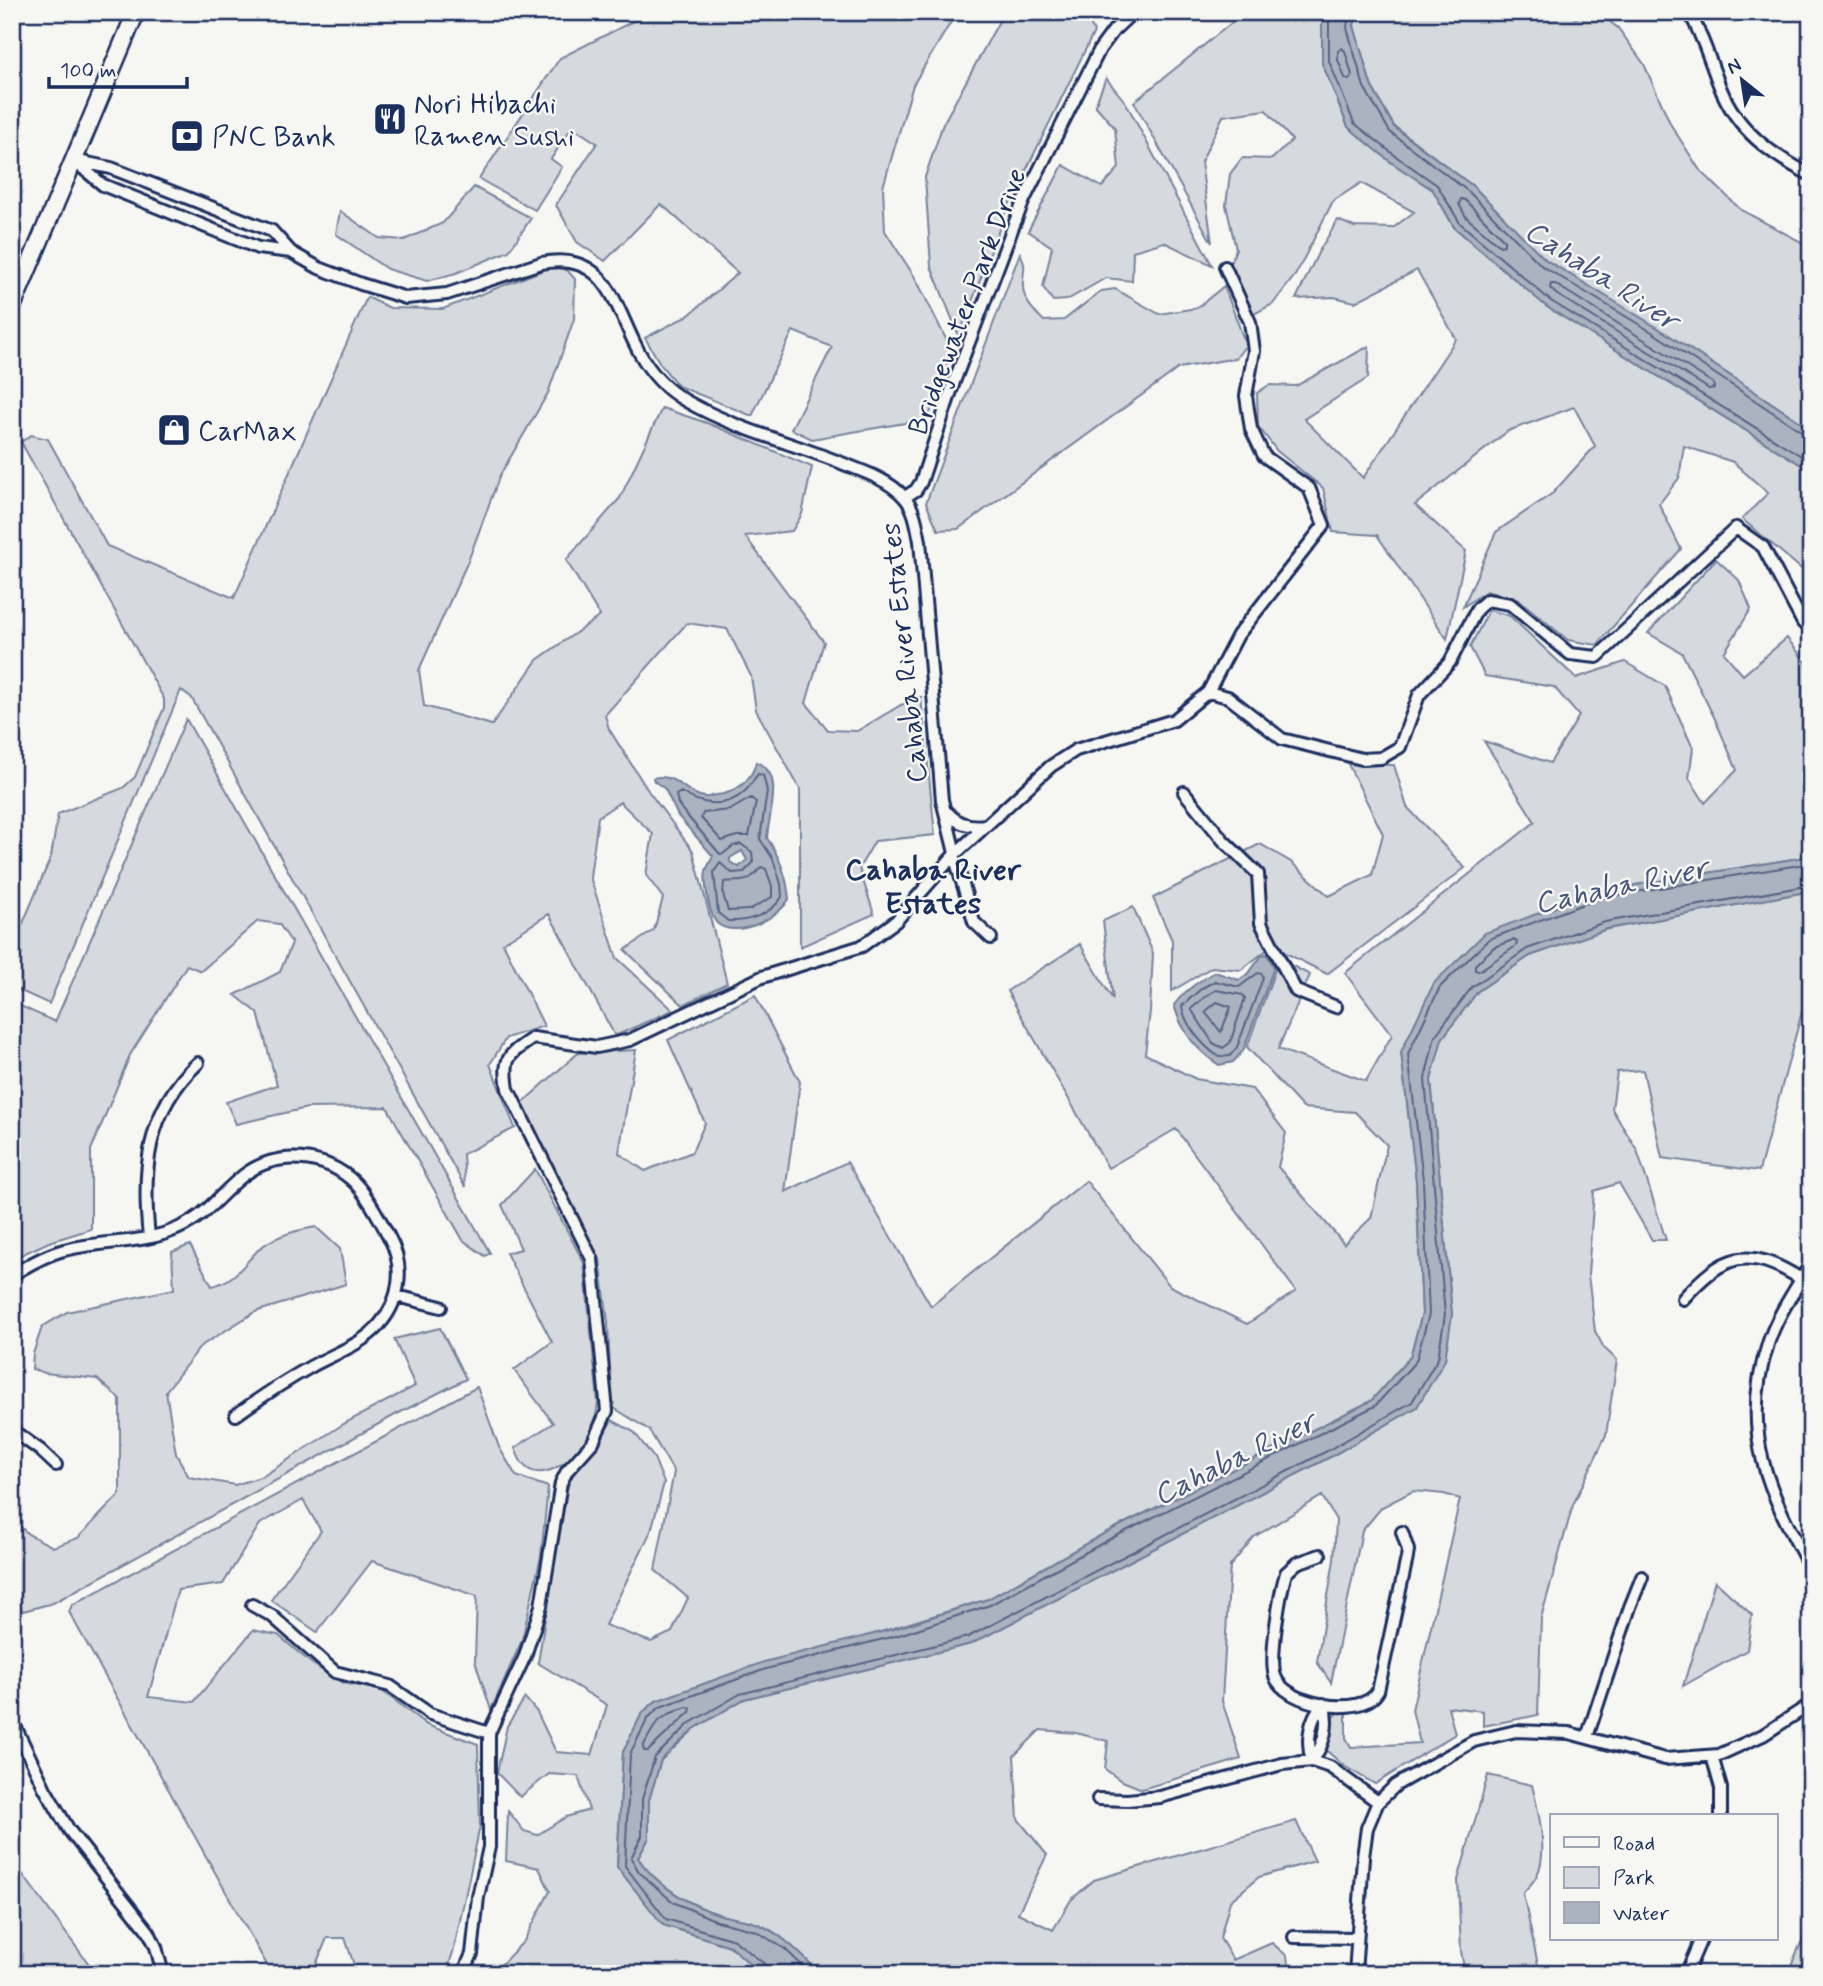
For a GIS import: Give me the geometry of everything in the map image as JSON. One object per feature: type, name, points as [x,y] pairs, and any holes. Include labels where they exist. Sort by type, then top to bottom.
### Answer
[{"type":"main road","points":[[12,307],[136,12]]},
{"type":"street","name":"Bridgewater Park Drive","points":[[905,497],[916,490],[921,482],[954,382],[1024,200],[1100,49],[1114,30],[1133,12]]},
{"type":"street","points":[[1689,12],[1735,118],[1759,143],[1811,175]]},
{"type":"street","name":"Cahaba River Estates","points":[[73,160],[103,185],[258,248],[291,252]]},
{"type":"street","name":"Cahaba River Estates","points":[[73,160],[111,167],[250,222],[272,232],[291,252],[319,268],[406,298],[447,294],[541,263],[557,260],[578,263],[593,270],[608,287],[641,354],[672,392],[720,417],[867,472],[891,485],[911,506],[920,541],[942,800],[974,922],[991,937]]},
{"type":"street","points":[[463,1974],[472,1954],[478,1897],[489,1847],[489,1733],[525,1656],[541,1606],[561,1483],[567,1471],[593,1442],[607,1411],[592,1259],[508,1089],[505,1067],[511,1053],[534,1038],[597,1047],[630,1040],[762,977],[862,946],[896,921],[955,854],[1051,766],[1076,750],[1174,720],[1208,692],[1238,635],[1324,525],[1309,488],[1264,456],[1251,429],[1246,396],[1254,351],[1250,322],[1225,267]]},
{"type":"street","points":[[1208,692],[1228,696],[1282,739],[1362,760],[1381,758],[1400,747],[1419,695],[1450,662],[1477,609],[1487,600],[1510,604],[1570,654],[1597,657],[1736,527],[1763,547],[1803,623]]},
{"type":"street","points":[[1184,792],[1223,840],[1258,874],[1261,923],[1296,991],[1336,1007]]},
{"type":"street","points":[[946,810],[953,819],[963,824],[986,825]]},
{"type":"street","points":[[149,1237],[145,1178],[155,1128],[180,1080],[198,1063]]},
{"type":"street","points":[[12,1275],[45,1257],[65,1250],[167,1233],[197,1219],[257,1167],[282,1159],[324,1163],[346,1176],[370,1203],[395,1249],[399,1272],[397,1296],[388,1315],[362,1340],[272,1388],[236,1415]]},
{"type":"street","points":[[1682,1299],[1712,1271],[1737,1260],[1757,1258],[1801,1279]]},
{"type":"street","points":[[1811,1263],[1768,1343],[1759,1380],[1757,1424],[1762,1462],[1772,1493],[1811,1569]]},
{"type":"street","points":[[397,1296],[441,1307]]},
{"type":"street","points":[[12,1430],[56,1465]]},
{"type":"street","points":[[1320,1555],[1297,1563],[1286,1573],[1273,1669],[1275,1678],[1286,1691],[1323,1704],[1346,1706],[1360,1703],[1370,1700],[1378,1691],[1408,1558],[1402,1531]]},
{"type":"street","points":[[1587,1737],[1642,1577]]},
{"type":"street","points":[[251,1605],[272,1616],[335,1672],[390,1686],[430,1714],[489,1733]]},
{"type":"street","points":[[1312,1761],[1322,1747],[1327,1715],[1323,1704]]},
{"type":"street","points":[[1355,1974],[1366,1836],[1371,1815],[1378,1802],[1403,1781],[1462,1746],[1488,1736],[1531,1731],[1569,1733],[1665,1759],[1712,1756],[1746,1745],[1811,1704]]},
{"type":"street","points":[[12,1720],[69,1830],[149,1932],[163,1974]]},
{"type":"street","points":[[1712,1756],[1721,1788],[1721,1814]]},
{"type":"street","points":[[1098,1799],[1160,1797],[1282,1764],[1312,1761],[1330,1767],[1378,1802]]},
{"type":"street","points":[[1294,1937],[1357,1938]]},
{"type":"street","points":[[1686,1974],[1701,1940]]},
{"type":"green space","points":[[651,12],[957,12],[913,85],[883,187],[885,231],[916,279],[952,351],[928,419],[812,439],[791,429],[832,347],[793,331],[752,416],[678,386],[661,365],[645,338],[689,315],[738,273],[661,204],[605,261],[577,242],[556,205],[597,143],[572,127],[551,159],[562,167],[535,210],[479,179],[560,58]]},
{"type":"green space","points":[[1004,12],[1084,12],[1094,32],[1006,211],[959,336],[931,266],[925,177],[943,124]]},
{"type":"green space","points":[[1245,12],[1322,12],[1322,63],[1348,127],[1392,163],[1433,190],[1454,227],[1547,307],[1811,471],[1811,577],[1742,519],[1768,493],[1733,462],[1684,446],[1679,478],[1659,504],[1681,549],[1597,645],[1568,640],[1519,600],[1486,591],[1463,607],[1496,532],[1553,493],[1595,446],[1574,407],[1508,431],[1415,505],[1466,551],[1447,639],[1377,535],[1333,532],[1323,488],[1277,451],[1258,426],[1257,393],[1269,385],[1296,386],[1369,346],[1368,378],[1304,419],[1363,478],[1456,339],[1417,270],[1355,302],[1334,297],[1296,299],[1319,251],[1338,220],[1354,227],[1393,228],[1414,212],[1361,183],[1333,201],[1296,274],[1273,304],[1250,316],[1228,268],[1236,249],[1226,205],[1230,174],[1242,158],[1272,159],[1292,140],[1266,110],[1223,116],[1201,162],[1212,243],[1134,102]]},
{"type":"green space","points":[[1356,12],[1570,12],[1575,18],[1598,12],[1618,28],[1644,64],[1671,125],[1699,169],[1741,210],[1811,247],[1811,429],[1658,328],[1546,260],[1474,187],[1394,126],[1371,85],[1354,26]]},
{"type":"green space","points":[[1106,78],[1126,103],[1212,265],[1164,242],[1133,251],[1132,281],[1106,278],[1067,300],[1053,301],[1043,287],[1052,247],[1028,231],[1063,165],[1102,187],[1119,168],[1115,128],[1095,105]]},
{"type":"green space","points":[[474,187],[531,218],[509,251],[456,273],[427,281],[387,269],[336,234],[340,211],[379,238],[404,240],[443,223]]},
{"type":"green space","points":[[1020,253],[1024,267],[1025,297],[1044,321],[1064,320],[1101,291],[1115,289],[1159,314],[1197,308],[1224,286],[1246,345],[1236,358],[1179,368],[958,529],[938,530],[926,503]]},
{"type":"green space","points":[[556,265],[568,271],[575,279],[574,319],[548,393],[500,475],[468,561],[419,670],[424,706],[492,725],[537,660],[600,616],[566,560],[620,498],[662,408],[707,423],[812,467],[802,514],[792,531],[745,536],[824,642],[806,703],[828,730],[857,731],[901,705],[921,697],[935,835],[875,841],[859,868],[874,914],[800,947],[800,789],[756,710],[751,676],[727,629],[687,623],[605,715],[609,729],[649,792],[693,851],[727,983],[683,1005],[625,950],[654,930],[663,898],[646,875],[653,834],[620,802],[598,817],[590,877],[617,958],[673,1010],[615,1036],[549,914],[503,943],[544,1026],[506,1038],[490,1064],[515,1128],[463,1154],[465,1187],[191,697],[181,690],[49,1004],[12,987],[12,949],[51,857],[58,814],[123,788],[135,777],[164,708],[164,699],[21,442],[31,435],[48,439],[107,546],[234,598],[367,297],[390,308],[443,309]]},
{"type":"green space","points":[[1716,559],[1739,580],[1751,609],[1724,653],[1743,675],[1787,638],[1811,669],[1811,856],[1599,891],[1401,1052],[1416,1181],[1422,1314],[1410,1357],[1371,1401],[1107,1532],[988,1599],[656,1701],[642,1713],[623,1752],[617,1867],[663,1925],[730,1946],[767,1974],[492,1974],[524,1941],[550,1891],[539,1868],[506,1861],[508,1811],[524,1831],[537,1835],[566,1817],[589,1810],[578,1776],[549,1774],[520,1797],[497,1773],[507,1726],[525,1698],[537,1712],[556,1752],[592,1755],[607,1705],[538,1663],[564,1498],[573,1470],[598,1444],[612,1420],[634,1432],[654,1458],[664,1483],[651,1531],[605,1625],[651,1642],[672,1632],[688,1598],[655,1570],[674,1472],[649,1430],[611,1406],[608,1322],[600,1259],[521,1104],[578,1053],[636,1050],[619,1153],[645,1171],[692,1152],[705,1123],[668,1040],[755,995],[800,1082],[785,1192],[847,1162],[931,1306],[1086,1181],[1170,1286],[1247,1324],[1296,1291],[1176,1129],[1108,1168],[1007,991],[1080,944],[1113,1000],[1103,921],[1133,907],[1153,953],[1145,1054],[1196,1079],[1252,1089],[1286,1133],[1278,1167],[1344,1244],[1371,1218],[1387,1145],[1355,1112],[1303,1108],[1247,1047],[1279,959],[1310,975],[1278,1049],[1366,1081],[1392,1035],[1345,973],[1535,822],[1484,741],[1550,763],[1579,716],[1554,687],[1485,676],[1470,647],[1489,610],[1510,616],[1576,678],[1625,662],[1665,686],[1693,748],[1689,778],[1705,803],[1737,770],[1682,653],[1648,633]]},
{"type":"green space","points":[[186,719],[490,1253],[485,1256],[463,1240],[387,1107],[307,1108],[236,1124],[226,1102],[277,1085],[258,1013],[235,995],[280,972],[292,943],[279,924],[258,921],[201,971],[187,965],[130,1055],[91,1150],[91,1229],[49,1242],[12,1259],[12,1002],[55,1022]]},
{"type":"green space","points":[[1348,764],[1394,765],[1407,807],[1465,868],[1327,974],[1272,946],[1241,970],[1212,967],[1172,991],[1172,940],[1153,898],[1260,844],[1291,862],[1329,896],[1372,875],[1383,834]]},
{"type":"green space","points":[[1811,891],[1811,1000],[1803,1008],[1759,1171],[1662,1158],[1643,1070],[1617,1072],[1612,1109],[1637,1150],[1666,1240],[1652,1240],[1619,1183],[1594,1191],[1588,1275],[1595,1331],[1604,1348],[1617,1360],[1606,1435],[1573,1505],[1541,1618],[1538,1715],[1483,1726],[1483,1711],[1448,1707],[1455,1734],[1375,1784],[1344,1766],[1327,1751],[1332,1718],[1338,1712],[1346,1712],[1346,1738],[1351,1747],[1420,1743],[1412,1710],[1460,1499],[1444,1494],[1413,1491],[1382,1507],[1362,1531],[1331,1683],[1317,1662],[1334,1560],[1336,1520],[1322,1496],[1254,1537],[1230,1566],[1222,1701],[1241,1759],[1142,1789],[1120,1780],[1105,1769],[1108,1741],[1076,1733],[1040,1730],[1014,1756],[1018,1819],[1047,1855],[1018,1913],[1053,1930],[1071,1900],[1094,1880],[1296,1821],[1315,1861],[1259,1877],[1230,1901],[1220,1938],[1233,1960],[1272,1943],[1287,1956],[1289,1974],[821,1974],[776,1933],[758,1924],[698,1906],[664,1886],[646,1868],[638,1858],[649,1838],[649,1800],[661,1760],[694,1729],[744,1699],[971,1644],[1330,1457],[1417,1407],[1452,1315],[1431,1080],[1441,1039],[1478,991],[1530,956],[1607,929]]},
{"type":"green space","points":[[535,1169],[584,1263],[598,1402],[592,1428],[580,1450],[555,1468],[537,1472],[522,1463],[515,1448],[553,1423],[514,1370],[552,1342],[506,1253],[521,1249],[502,1205]]},
{"type":"green space","points":[[316,1227],[340,1249],[346,1284],[255,1312],[201,1346],[166,1391],[176,1454],[189,1477],[235,1485],[263,1476],[345,1423],[415,1386],[394,1339],[440,1328],[466,1379],[395,1415],[53,1603],[23,1611],[12,1597],[12,1518],[28,1534],[53,1547],[78,1538],[120,1494],[120,1399],[97,1379],[32,1369],[33,1354],[42,1327],[67,1312],[174,1289],[172,1252],[190,1245],[212,1286],[233,1276],[259,1249],[272,1240]]},
{"type":"green space","points":[[477,1387],[499,1447],[516,1476],[548,1487],[541,1556],[522,1640],[491,1710],[475,1661],[477,1596],[372,1561],[317,1632],[271,1600],[321,1531],[303,1500],[260,1524],[223,1584],[178,1590],[148,1697],[194,1702],[253,1630],[278,1635],[311,1663],[343,1683],[381,1690],[427,1725],[478,1744],[480,1826],[454,1949],[446,1974],[357,1974],[345,1938],[327,1938],[312,1974],[272,1974],[69,1612],[72,1605]]},
{"type":"green space","points":[[1715,1581],[1752,1615],[1747,1650],[1683,1686]]},
{"type":"green space","points":[[1488,1775],[1532,1785],[1541,1830],[1542,1854],[1537,1875],[1523,1893],[1538,1965],[1545,1974],[1465,1974],[1461,1951],[1458,1880]]},
{"type":"green space","points":[[12,1860],[91,1967],[93,1974],[12,1974]]},
{"type":"green space","points":[[1811,1921],[1811,1974],[1787,1974]]},
{"type":"water","points":[[1322,12],[1356,12],[1354,26],[1371,85],[1394,127],[1474,187],[1546,260],[1658,328],[1811,429],[1811,471],[1547,307],[1454,227],[1433,190],[1392,163],[1348,127],[1322,63]]},
{"type":"water","points":[[756,762],[765,767],[771,775],[773,795],[767,838],[782,867],[789,899],[776,913],[757,924],[746,928],[726,928],[715,920],[708,899],[706,871],[713,856],[678,816],[665,789],[653,778],[668,778],[698,795],[707,797],[736,789],[754,769]],"holes":[[[742,851],[747,860],[739,867],[730,862],[730,858]]]},
{"type":"water","points":[[1811,856],[1811,891],[1607,929],[1530,956],[1478,991],[1442,1039],[1431,1080],[1452,1315],[1445,1360],[1417,1407],[1330,1457],[971,1644],[744,1699],[694,1729],[661,1760],[649,1800],[649,1838],[638,1858],[654,1877],[675,1894],[710,1911],[767,1928],[792,1946],[821,1974],[767,1974],[730,1946],[663,1925],[617,1867],[623,1752],[642,1713],[656,1701],[764,1662],[897,1628],[988,1599],[1107,1532],[1371,1401],[1410,1357],[1422,1314],[1416,1181],[1401,1052],[1434,983],[1485,933],[1599,891]]},
{"type":"water","points":[[1267,954],[1274,967],[1243,1051],[1233,1062],[1219,1065],[1191,1039],[1174,1005],[1193,986],[1215,972],[1239,980],[1249,973],[1262,955]]},
{"type":"place","name":"Nori Hibachi Ramen Sushi","points":[[390,119]]},
{"type":"place","name":"PNC Bank","points":[[187,136]]},
{"type":"place","name":"CarMax","points":[[174,430]]},
{"type":"district","name":"Cahaba River Estates","points":[[933,886]]},
{"type":"water label","name":"Cahaba River","points":[[1602,275]]},
{"type":"water label","name":"Cahaba River","points":[[1621,885]]},
{"type":"water label","name":"Cahaba River","points":[[1234,1458]]}]
